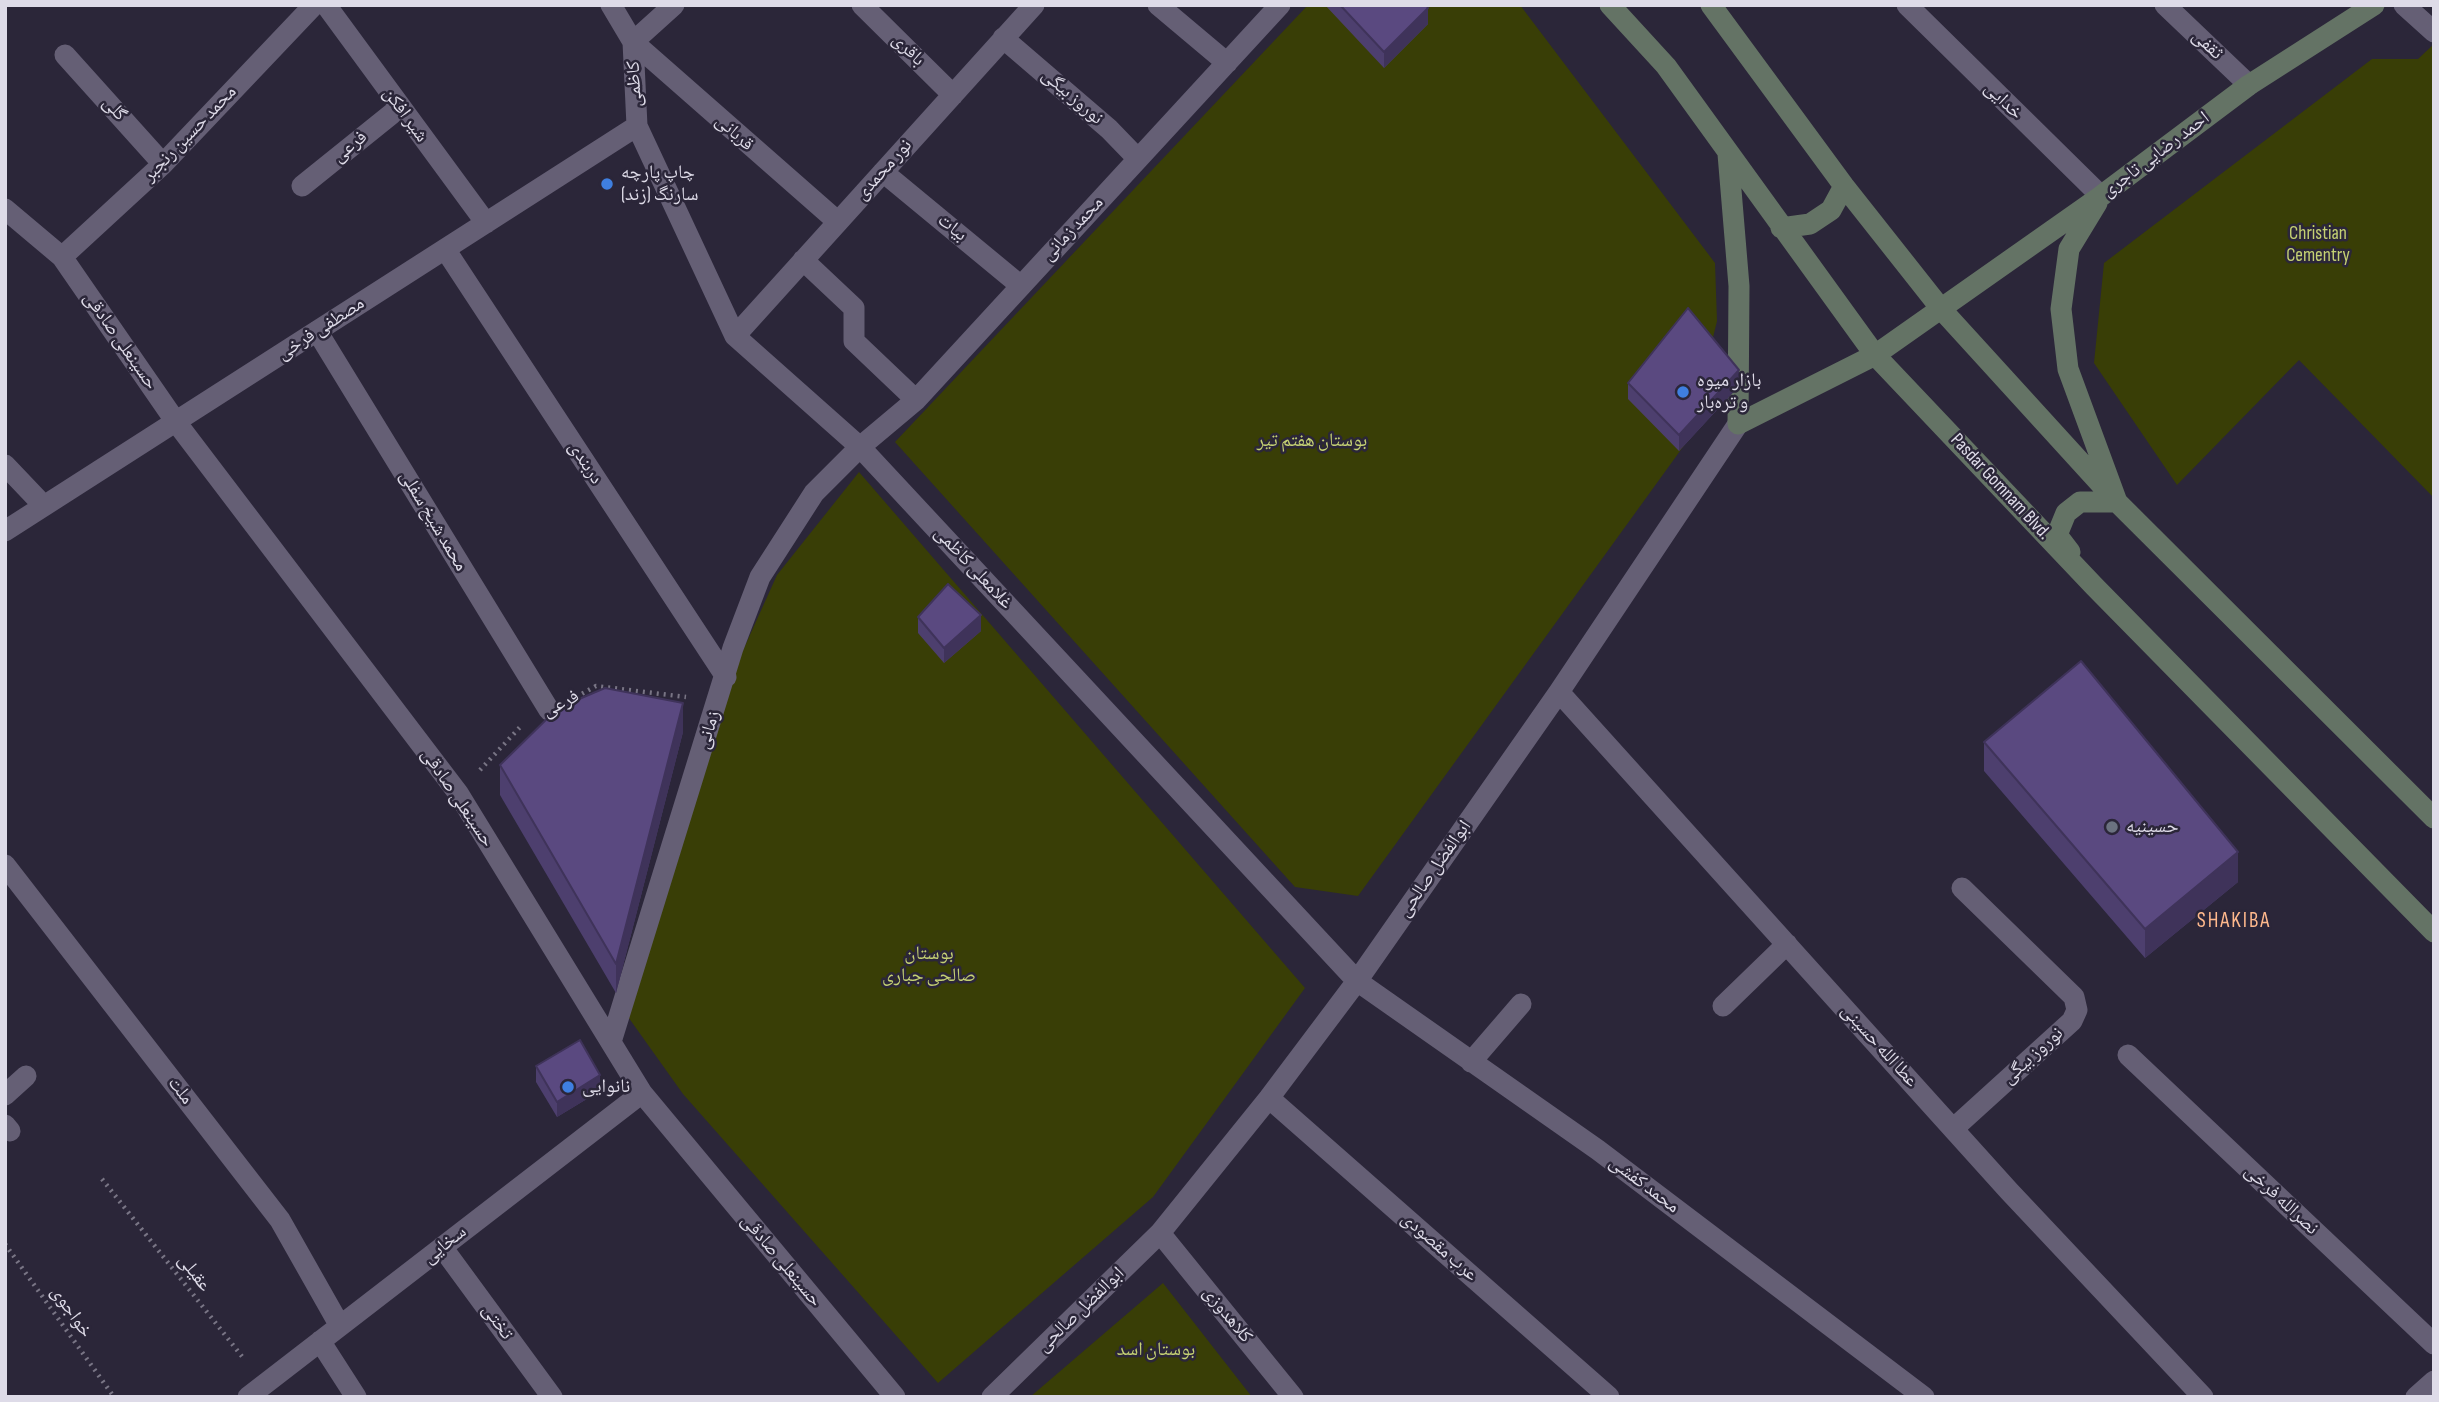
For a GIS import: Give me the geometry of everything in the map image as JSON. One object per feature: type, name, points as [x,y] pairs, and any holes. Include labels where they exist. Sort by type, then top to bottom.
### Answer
[{"type":"main road","name":"Pasdar Gomnam Blvd.","points":[[1610,5],[1666,66],[1875,355],[2094,586],[2434,932]]},
{"type":"main road","points":[[1712,5],[1844,186],[1942,310],[2117,502],[2434,818]]},
{"type":"main road","name":"احمد رضایی تاجری","points":[[1875,355],[2101,196],[2249,85],[2374,5]]},
{"type":"main road","points":[[1727,152],[1739,286],[1738,424]]},
{"type":"main road","points":[[1781,228],[1810,224],[1821,217],[1831,210],[1844,186]]},
{"type":"main road","points":[[2101,196],[2069,249],[2061,309],[2068,369],[2117,502]]},
{"type":"main road","name":"ابوالفضل صالحی","points":[[1738,424],[1875,355]]},
{"type":"main road","points":[[2094,586],[2057,535],[2066,513],[2080,502],[2117,502]]},
{"type":"street","name":"محمد حسین رنجبر","points":[[62,257],[163,164],[314,5]]},
{"type":"street","name":"شیر افکن","points":[[326,5],[486,223]]},
{"type":"street","name":"کاظمی","points":[[611,5],[633,42],[636,126]]},
{"type":"street","points":[[633,42],[674,5]]},
{"type":"street","name":"باقری","points":[[862,5],[953,94]]},
{"type":"street","name":"نور محمدی","points":[[735,336],[1034,5]]},
{"type":"street","points":[[1158,5],[1227,63]]},
{"type":"street","name":"محمد زمانی","points":[[860,446],[916,400],[1280,5]]},
{"type":"street","name":"خدایی","points":[[1907,5],[2101,196]]},
{"type":"street","name":"ثقفی","points":[[2165,5],[2249,85]]},
{"type":"street","points":[[2404,5],[2434,33]]},
{"type":"street","name":"نوروز بیگی","points":[[1003,38],[1138,159]]},
{"type":"street","name":"قربانی","points":[[633,42],[838,222]]},
{"type":"street","name":"گلی","points":[[65,55],[163,164]]},
{"type":"street","name":"فرعی","points":[[302,186],[400,108]]},
{"type":"street","name":"مصطفی فرخی","points":[[5,531],[636,126]]},
{"type":"street","name":"غلامعلی کاظمی","points":[[636,126],[735,336],[860,446],[1356,981]]},
{"type":"street","name":"بیات","points":[[883,172],[1021,286]]},
{"type":"street","name":"حسینعلی صادقی","points":[[5,209],[62,257],[176,422],[458,793],[642,1093],[895,1397]]},
{"type":"street","name":"دربندی","points":[[444,249],[726,677]]},
{"type":"street","points":[[803,260],[854,307],[854,341],[916,400]]},
{"type":"street","name":"محمد شیخ سفلی","points":[[317,331],[549,710]]},
{"type":"street","name":"ابوالفضل صالحی","points":[[992,1397],[1160,1233],[1269,1098],[1356,981],[1559,692],[1738,424]]},
{"type":"street","name":"زمانی","points":[[611,1042],[733,648],[760,577],[814,493],[860,446]]},
{"type":"street","points":[[5,465],[44,506]]},
{"type":"street","name":"عطا الله حسینی","points":[[1559,692],[1953,1129],[2203,1397]]},
{"type":"street","name":"ملت","points":[[5,866],[280,1220],[340,1326]]},
{"type":"street","name":"نوروز بیگی","points":[[1953,1129],[2072,1021],[2077,1010],[2074,997],[1962,888]]},
{"type":"street","points":[[1723,1006],[1787,944]]},
{"type":"street","name":"محمد کفشی","points":[[1356,981],[1598,1150],[1924,1397]]},
{"type":"street","points":[[1471,1062],[1521,1004]]},
{"type":"street","name":"نصرالله فرخی","points":[[2128,1055],[2434,1345]]},
{"type":"street","points":[[5,1095],[26,1076]]},
{"type":"street","name":"سخایی","points":[[256,1391],[642,1093]]},
{"type":"street","name":"عرب مقصودی","points":[[1269,1098],[1609,1397]]},
{"type":"street","name":"کلاهدوزی","points":[[1160,1233],[1293,1397]]},
{"type":"street","name":"تختی","points":[[442,1247],[552,1397]]},
{"type":"street","points":[[320,1341],[356,1397]]},
{"type":"street","points":[[2416,1397],[2434,1381]]},
{"type":"path","name":"فرعی","points":[[458,793],[521,725],[596,686],[706,699],[726,677]]},
{"type":"path","name":"عقیلی","points":[[102,1179],[256,1391]]},
{"type":"path","name":"خواجوی","points":[[5,1244],[114,1397]]},
{"type":"green space","name":"بوستان هفتم تیر","points":[[1308,5],[1520,5],[1715,263],[1717,321],[1688,440],[1358,896],[1295,887],[895,442]]},
{"type":"green space","name":"Christian Cementry","points":[[2434,44],[2434,498],[2299,360],[2177,485],[2094,363],[2104,263],[2372,59],[2418,59]]},
{"type":"green space","name":"بوستان صالحی جباری","points":[[859,472],[1305,988],[1153,1197],[938,1383],[683,1094],[626,1014],[712,719],[777,575]]},
{"type":"green space","name":"بوستان اسد","points":[[1163,1283],[1252,1397],[1030,1397]]},
{"type":"building","points":[[1340,5],[1426,5],[1428,8],[1384,52]]},
{"type":"building","name":"بازار میوه و تره‌بار","points":[[1688,308],[1739,370],[1679,435],[1628,383]]},
{"type":"building","points":[[948,584],[981,615],[944,648],[918,617]]},
{"type":"building","name":"حسینیه","points":[[2081,661],[2238,852],[2145,929],[1984,742]]},
{"type":"building","points":[[605,688],[683,703],[616,964],[500,765],[558,708]]},
{"type":"building","points":[[580,1040],[600,1075],[557,1102],[536,1066]]},
{"type":"place","name":"چاپ پارچه سارنگ (زند)","points":[[607,184]]},
{"type":"place","name":"بازار میوه و تره‌بار","points":[[1683,392]]},
{"type":"place","name":"حسینیه","points":[[2112,827]]},
{"type":"place","name":"نانوایی","points":[[568,1087]]},
{"type":"district","name":"SHAKIBA","points":[[2234,922]]}]
